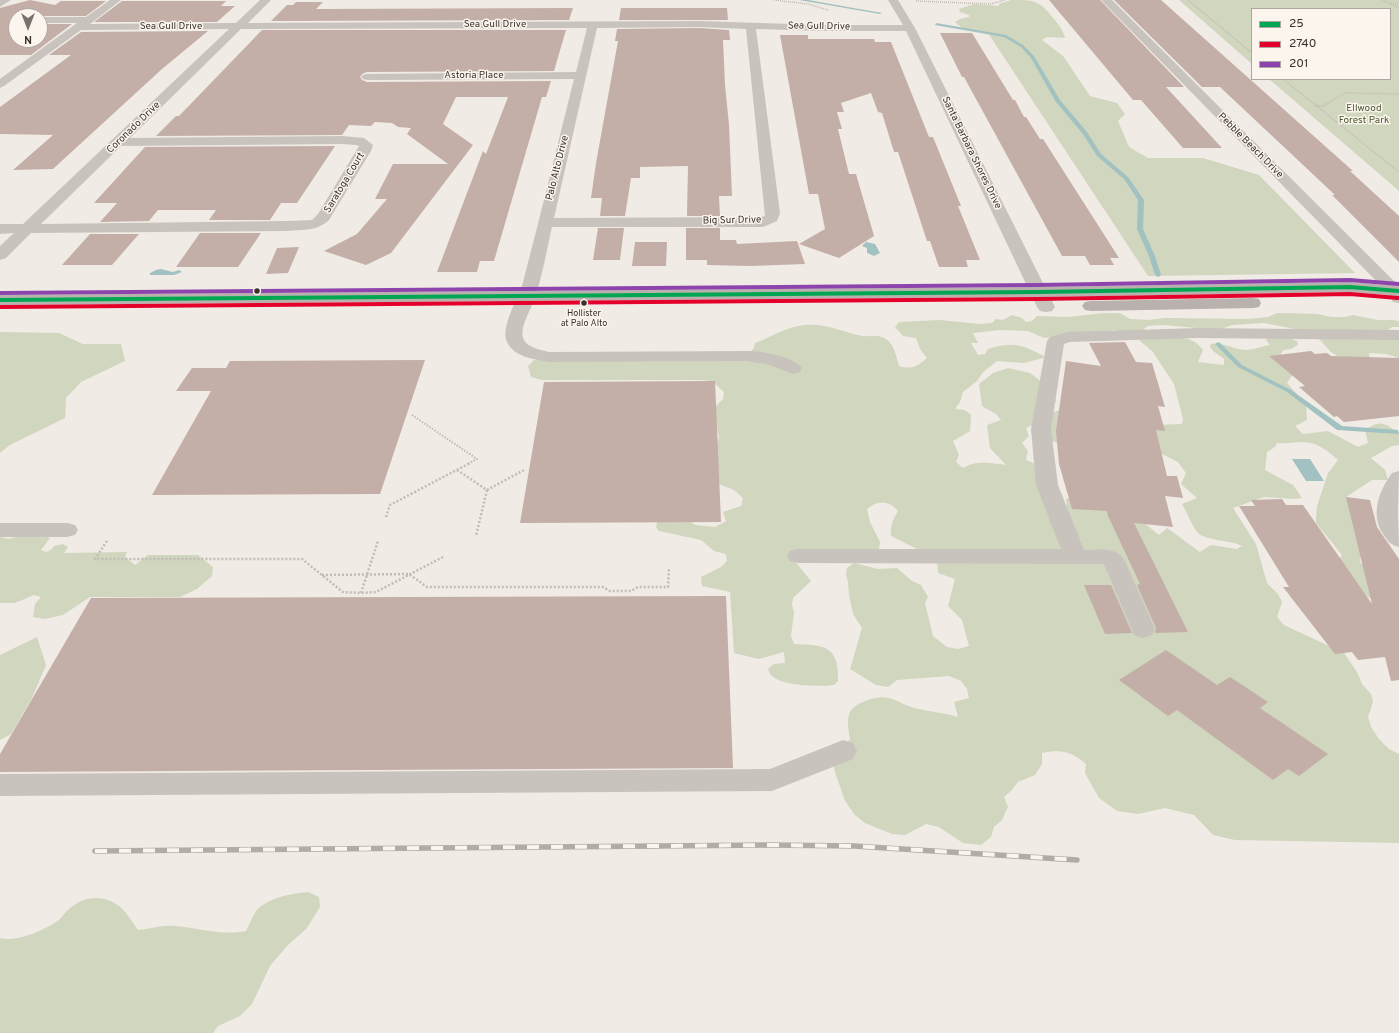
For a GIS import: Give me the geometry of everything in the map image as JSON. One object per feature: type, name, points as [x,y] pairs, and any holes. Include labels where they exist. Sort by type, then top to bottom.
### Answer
[{"type":"main road","points":[[0,315],[525,304],[1042,300],[1196,305],[1367,299],[1398,294]]},
{"type":"main road","points":[[0,300],[525,304]]},
{"type":"street","points":[[0,4],[6,0]]},
{"type":"street","points":[[0,84],[116,0]]},
{"type":"street","name":"Coronado Drive","points":[[0,255],[266,0]]},
{"type":"street","name":"Santa Barbara Shores Drive","points":[[894,0],[902,11],[1042,300]]},
{"type":"street","name":"Pebble Beach Drive","points":[[1106,0],[1398,294]]},
{"type":"street","points":[[48,20],[89,20]]},
{"type":"street","name":"Palo Alto Drive","points":[[593,24],[525,304],[517,320],[513,338],[516,344],[523,350],[535,355],[549,357],[745,356],[761,357],[779,361],[793,368]]},
{"type":"street","name":"Sea Gull Drive","points":[[80,27],[713,24],[821,28],[910,28]]},
{"type":"street","name":"Big Sur Drive","points":[[545,223],[763,222],[772,218],[772,206],[751,29],[752,25]]},
{"type":"street","name":"Astoria Place","points":[[366,77],[581,75]]},
{"type":"street","name":"Saratoga Court","points":[[27,228],[275,226],[316,224],[324,217],[364,151],[366,145],[359,141],[342,140],[119,142]]},
{"type":"street","points":[[0,229],[27,228]]},
{"type":"street","points":[[1075,556],[1047,485],[1042,429],[1056,341],[1068,337],[1198,333],[1399,335]]},
{"type":"street","points":[[1399,477],[1390,492],[1387,519],[1391,529],[1399,540]]},
{"type":"street","points":[[0,530],[67,530]]},
{"type":"street","points":[[798,556],[1100,556],[1112,559],[1143,629]]},
{"type":"street","points":[[0,786],[772,780],[843,752]]},
{"type":"path","points":[[774,0],[808,4],[828,10]]},
{"type":"path","points":[[911,1],[990,4],[1005,0]]},
{"type":"path","points":[[1188,0],[1251,52]]},
{"type":"path","points":[[1382,0],[1399,8]]},
{"type":"path","points":[[1388,3],[1399,4]]},
{"type":"path","points":[[1284,80],[1399,172]]},
{"type":"path","points":[[1315,106],[1323,106],[1345,93],[1399,94]]},
{"type":"path","points":[[386,517],[390,505],[478,459],[412,416]]},
{"type":"path","points":[[457,470],[487,490]]},
{"type":"path","points":[[476,536],[487,490],[524,470]]},
{"type":"path","points":[[107,541],[95,559],[302,559],[342,592],[376,592],[443,557]]},
{"type":"path","points":[[361,592],[378,541]]},
{"type":"path","points":[[321,575],[409,574],[428,588],[603,587],[610,591],[631,591],[638,587],[668,587],[669,568]]},
{"type":"green space","points":[[1011,0],[1036,2],[1056,21],[1065,38],[1047,37],[1042,40],[1063,56],[1090,96],[1117,103],[1125,114],[1118,121],[1129,147],[1148,158],[1203,158],[1259,175],[1355,273],[1148,276],[988,33],[962,28],[955,22],[969,17],[969,15],[960,12],[959,9],[974,4],[999,6],[999,4]]},
{"type":"green space","name":"Ellwood Forest Park","points":[[1179,0],[1399,0],[1399,191],[1270,80],[1391,80],[1391,8],[1251,8],[1251,63]]},
{"type":"green space","points":[[1103,313],[1120,313],[1130,319],[1149,320],[1165,318],[1248,319],[1268,317],[1277,313],[1287,313],[1317,314],[1332,317],[1345,317],[1353,315],[1378,320],[1399,321],[1399,327],[1392,327],[1388,330],[1390,332],[1399,333],[1399,358],[1386,354],[1369,353],[1371,364],[1337,356],[1320,340],[1305,331],[1264,323],[1232,325],[1219,330],[1163,325],[1147,326],[1141,333],[1112,330],[1103,335],[1074,335],[1044,338],[1028,331],[1000,330],[973,333],[978,343],[971,343],[978,355],[985,354],[988,349],[1012,345],[1024,347],[1046,357],[1024,363],[997,361],[983,372],[977,381],[963,392],[960,402],[955,409],[965,410],[971,415],[970,431],[953,441],[959,455],[956,462],[963,468],[968,465],[978,463],[1006,465],[990,448],[987,425],[1001,420],[996,414],[982,406],[979,384],[993,373],[1008,368],[1030,373],[1051,389],[1056,401],[1046,414],[1060,410],[1072,447],[1043,439],[1038,422],[1026,428],[1029,436],[1022,443],[1028,451],[1026,460],[1040,466],[1057,504],[1067,505],[1066,499],[1079,496],[1123,506],[1159,535],[1167,528],[1200,552],[1211,545],[1237,549],[1242,546],[1212,539],[1197,532],[1182,504],[1197,498],[1181,484],[1186,473],[1178,462],[1162,454],[1135,446],[1156,425],[1182,424],[1183,419],[1174,384],[1153,352],[1139,340],[1174,337],[1190,340],[1203,350],[1198,362],[1224,365],[1224,359],[1213,351],[1210,347],[1211,344],[1220,344],[1245,350],[1270,345],[1266,340],[1270,336],[1287,337],[1297,341],[1298,345],[1291,349],[1283,350],[1277,361],[1293,374],[1287,383],[1306,405],[1307,420],[1295,426],[1303,434],[1328,431],[1358,447],[1368,443],[1365,430],[1375,424],[1379,423],[1386,425],[1399,433],[1399,445],[1392,446],[1371,458],[1385,470],[1388,480],[1372,480],[1346,497],[1361,521],[1363,542],[1360,562],[1378,577],[1375,602],[1356,588],[1337,562],[1342,555],[1316,523],[1317,506],[1328,473],[1338,460],[1326,450],[1318,445],[1308,442],[1277,443],[1275,447],[1267,452],[1265,470],[1293,485],[1302,498],[1294,499],[1264,497],[1233,508],[1256,544],[1267,583],[1278,594],[1282,602],[1277,617],[1284,625],[1344,653],[1357,672],[1362,684],[1371,694],[1373,702],[1368,717],[1371,727],[1379,739],[1389,749],[1399,754],[1399,843],[1235,840],[1213,835],[1194,815],[1165,808],[1138,814],[1117,811],[1099,798],[1085,773],[1086,764],[1071,754],[1055,751],[1042,753],[1042,764],[1035,775],[1018,782],[1004,797],[1008,807],[1002,820],[994,827],[991,837],[981,845],[963,843],[939,827],[926,824],[905,835],[892,834],[865,823],[855,815],[845,801],[834,769],[834,753],[841,744],[850,740],[848,719],[853,708],[862,702],[873,698],[884,697],[893,699],[914,708],[958,717],[954,702],[969,698],[967,689],[961,681],[949,676],[897,680],[888,687],[876,685],[850,669],[862,628],[853,614],[846,575],[847,568],[854,563],[878,569],[897,568],[912,581],[921,585],[928,597],[925,603],[933,636],[947,647],[958,649],[969,646],[962,620],[948,606],[955,579],[938,573],[937,559],[891,536],[892,523],[898,511],[894,507],[883,502],[871,506],[867,509],[870,522],[880,542],[879,549],[794,560],[811,581],[793,598],[792,605],[794,613],[791,636],[794,644],[814,645],[828,649],[836,660],[838,681],[834,685],[811,686],[778,680],[771,675],[768,669],[774,664],[785,663],[784,652],[759,659],[734,653],[730,592],[702,586],[701,577],[721,567],[727,561],[726,554],[714,551],[701,540],[659,531],[656,527],[657,522],[686,519],[695,525],[715,527],[726,521],[723,512],[741,506],[743,498],[734,490],[706,479],[719,437],[717,427],[714,422],[714,408],[723,399],[724,392],[713,382],[704,380],[542,380],[531,377],[528,366],[534,360],[548,358],[751,351],[754,348],[755,343],[781,331],[792,327],[815,325],[830,327],[862,336],[883,337],[891,344],[899,366],[907,368],[918,365],[927,358],[920,349],[916,338],[903,336],[895,327],[899,322],[940,320],[980,324],[992,323],[996,319],[1003,320],[1012,315],[1022,318],[1026,322],[1032,321],[1037,316],[1069,317]]},
{"type":"green space","points":[[0,332],[59,333],[83,344],[121,344],[125,361],[81,382],[66,398],[65,418],[10,445],[0,453]]},
{"type":"green space","points":[[22,535],[43,535],[50,538],[41,550],[46,552],[51,550],[54,546],[63,544],[68,547],[64,553],[127,552],[125,557],[135,565],[148,555],[198,555],[213,567],[212,576],[197,589],[180,597],[90,597],[63,615],[45,619],[33,617],[35,604],[41,597],[34,595],[15,603],[0,603],[0,537],[9,539]]},
{"type":"green space","points":[[37,637],[46,665],[32,698],[11,734],[0,740],[0,655]]},
{"type":"green space","points":[[308,892],[319,897],[320,907],[307,928],[287,946],[270,966],[252,1004],[240,1016],[218,1026],[213,1033],[0,1033],[0,938],[14,939],[40,931],[55,923],[79,902],[91,898],[104,899],[119,906],[138,930],[170,926],[228,933],[246,931],[258,909],[263,905],[281,897]]},
{"type":"water","points":[[866,242],[875,244],[880,253],[874,256],[867,253],[867,248],[862,246]]},
{"type":"water","points":[[161,269],[173,272],[179,270],[182,272],[174,275],[150,275],[150,273]]},
{"type":"water","points":[[1292,459],[1310,459],[1324,481],[1306,481]]},
{"type":"building","points":[[30,0],[55,5],[61,1],[106,1],[86,16],[48,16],[48,8],[8,8],[8,48],[40,48],[31,55],[0,55],[0,8]]},
{"type":"building","points":[[1049,0],[1100,0],[1184,87],[1166,87],[1222,148],[1183,148],[1141,100],[1133,100]]},
{"type":"building","points":[[1114,0],[1161,0],[1353,171],[1350,171],[1399,216],[1399,262],[1332,195],[1335,195],[1220,87],[1202,87]]},
{"type":"building","points":[[122,1],[226,1],[221,6],[235,6],[217,22],[94,22]]},
{"type":"building","points":[[296,2],[323,2],[316,9],[573,8],[569,20],[271,21],[287,5],[293,5]]},
{"type":"building","points":[[621,8],[727,8],[728,20],[619,20]]},
{"type":"building","points":[[48,24],[72,24],[48,42]]},
{"type":"building","points":[[700,28],[729,30],[730,40],[723,40],[732,196],[719,196],[720,216],[687,216],[688,166],[640,167],[640,178],[631,178],[625,216],[600,216],[602,198],[591,198],[618,41],[615,41],[617,29]]},
{"type":"building","points":[[262,30],[566,30],[554,71],[367,72],[362,74],[360,77],[362,80],[367,82],[551,81],[546,97],[542,97],[494,261],[480,261],[477,272],[437,272],[483,151],[486,154],[508,97],[456,97],[443,124],[473,145],[391,253],[366,265],[324,251],[357,234],[387,199],[375,199],[393,164],[448,164],[407,134],[411,128],[398,127],[392,123],[375,122],[371,126],[349,125],[342,135],[156,136],[176,116],[179,116]]},
{"type":"building","points":[[208,31],[162,69],[53,169],[13,170],[53,135],[0,134],[0,107],[71,55],[49,55],[81,32]]},
{"type":"building","points":[[940,33],[972,33],[1013,100],[1015,100],[1024,117],[1026,117],[1040,139],[1043,139],[1119,258],[1110,258],[1114,265],[1090,265],[1085,256],[1062,256],[964,77],[962,77]]},
{"type":"building","points":[[780,35],[808,35],[808,39],[874,39],[875,42],[891,42],[929,137],[933,137],[961,206],[958,206],[980,260],[966,260],[968,267],[939,267],[930,241],[927,241],[898,152],[894,152],[882,113],[878,112],[871,93],[841,103],[844,112],[837,112],[842,129],[838,129],[849,174],[856,174],[874,236],[839,258],[799,244],[825,229],[818,194],[809,194]]},
{"type":"building","points":[[335,146],[297,203],[281,203],[270,220],[209,220],[216,210],[158,210],[149,221],[100,222],[117,203],[94,203],[145,147]]},
{"type":"building","points":[[598,228],[624,228],[620,260],[593,260]]},
{"type":"building","points":[[686,228],[720,228],[720,240],[736,240],[737,244],[797,241],[805,264],[750,266],[707,265],[707,260],[686,260]]},
{"type":"building","points":[[200,233],[261,233],[238,267],[176,267]]},
{"type":"building","points":[[90,234],[139,234],[112,265],[62,265]]},
{"type":"building","points":[[635,242],[667,242],[666,266],[632,266]]},
{"type":"building","points":[[299,247],[288,273],[266,274],[277,248]]},
{"type":"building","points":[[1125,342],[1136,362],[1152,363],[1165,407],[1158,406],[1165,431],[1156,430],[1167,476],[1177,476],[1183,498],[1165,496],[1173,527],[1134,523],[1188,632],[1155,633],[1156,628],[1137,585],[1140,584],[1107,511],[1072,509],[1059,464],[1056,431],[1066,361],[1101,366],[1089,343]]},
{"type":"building","points":[[1311,351],[1315,354],[1327,353],[1331,356],[1399,358],[1399,416],[1344,422],[1337,416],[1334,417],[1299,387],[1305,386],[1269,356]]},
{"type":"building","points":[[425,360],[380,494],[152,495],[211,391],[176,391],[192,368],[226,368],[230,361]]},
{"type":"building","points":[[715,381],[721,522],[520,523],[544,382]]},
{"type":"building","points":[[1346,497],[1370,500],[1377,527],[1399,559],[1399,680],[1391,681],[1385,657],[1358,660],[1352,652],[1335,654],[1283,587],[1289,587],[1239,506],[1255,506],[1251,500],[1282,499],[1286,505],[1303,505],[1372,604]]},
{"type":"building","points":[[1084,585],[1111,585],[1132,633],[1105,634]]},
{"type":"building","points":[[726,596],[733,768],[0,772],[0,754],[91,598]]},
{"type":"building","points":[[1166,650],[1217,685],[1230,677],[1268,702],[1260,708],[1328,754],[1299,776],[1288,769],[1273,780],[1177,710],[1168,716],[1119,680]]},
{"type":"waterway","points":[[801,0],[880,13]]},
{"type":"waterway","points":[[936,24],[1005,36],[1022,46],[1033,57],[1058,101],[1085,133],[1099,155],[1126,178],[1141,200],[1140,229],[1152,256],[1158,275]]},
{"type":"waterway","points":[[1218,344],[1240,366],[1289,391],[1340,428],[1398,432]]},
{"type":"railway","points":[[95,851],[770,845],[854,846],[1077,860]]},
{"type":"transit line","name":"201","points":[[0,293],[1038,285],[1350,280],[1399,284]]},
{"type":"transit line","name":"25","points":[[0,300],[1038,292],[1350,287],[1399,291]]},
{"type":"transit line","name":"2740","points":[[0,307],[1038,299],[1350,294],[1398,298]]},
{"type":"place","name":"Hollister at Palo Alto","points":[[584,303]]}]
